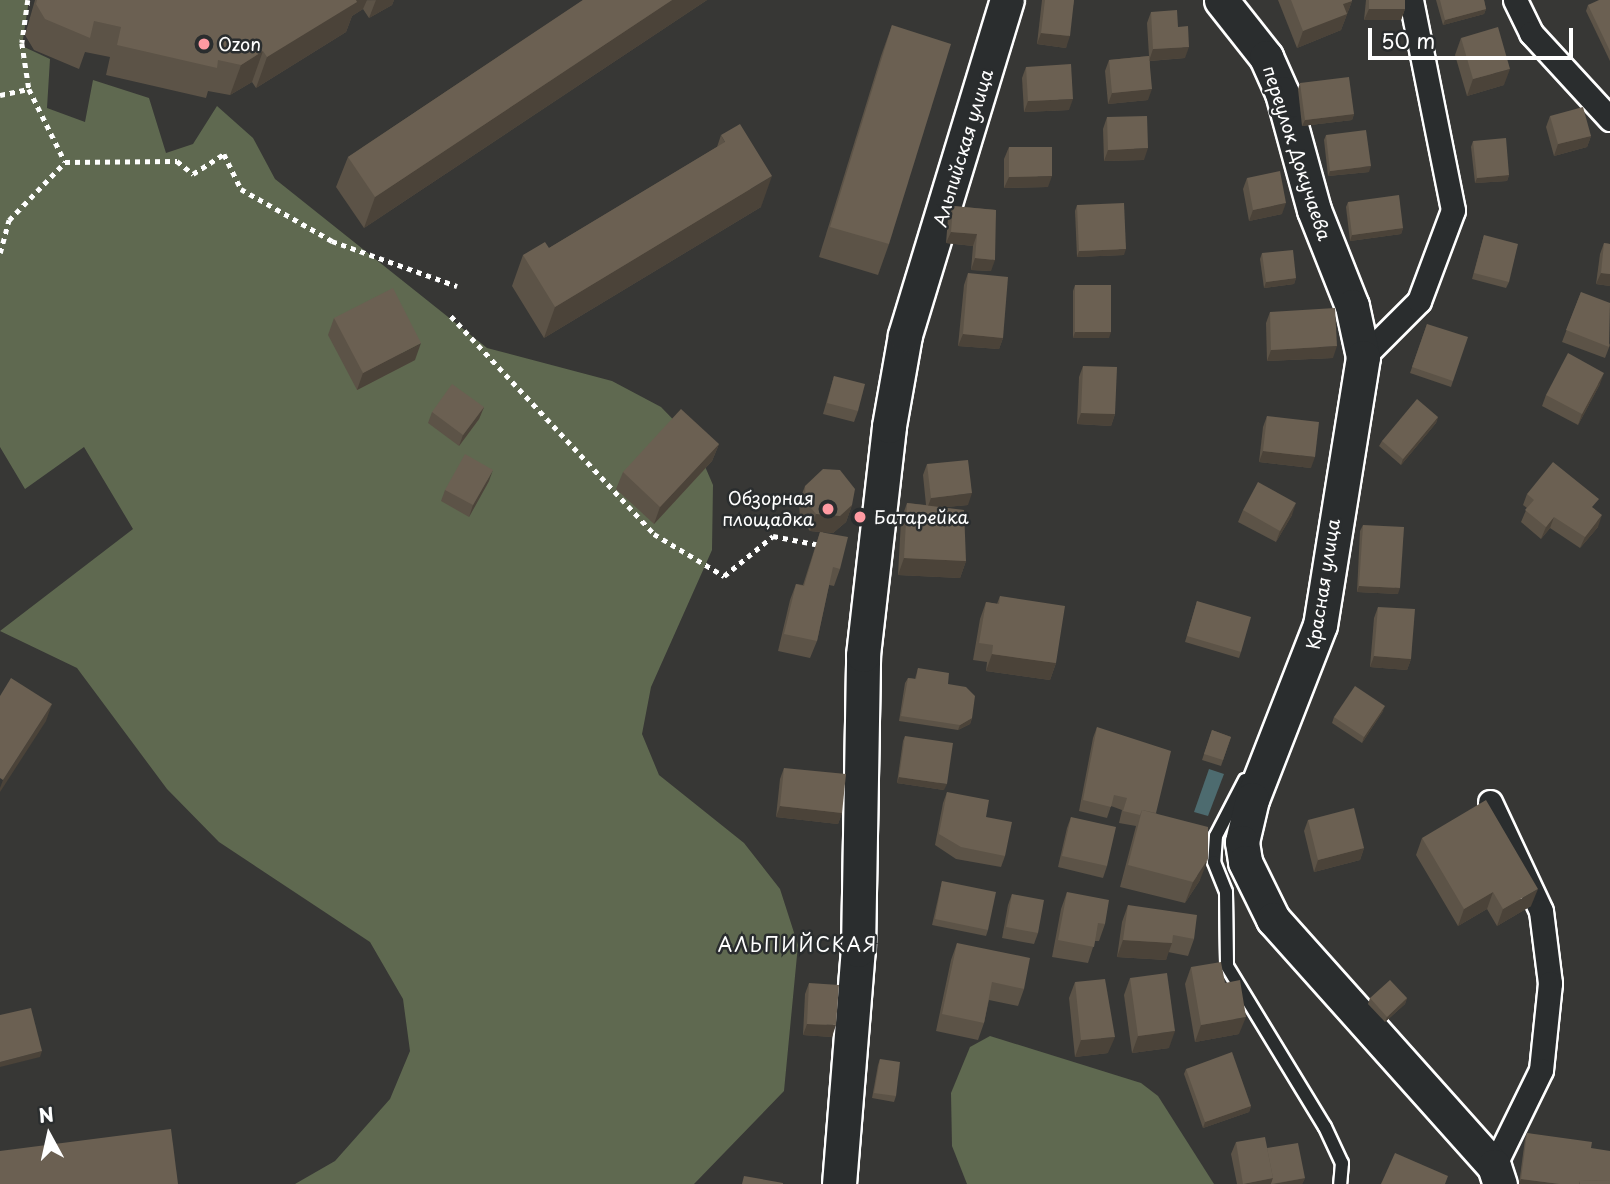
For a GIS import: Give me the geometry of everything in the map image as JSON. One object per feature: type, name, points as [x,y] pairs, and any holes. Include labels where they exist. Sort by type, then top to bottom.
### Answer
[{"type":"street","name":"Альпийская улица","points":[[839,1184],[859,950],[863,655],[872,554],[889,426],[917,296],[1007,0]]},
{"type":"street","name":"переулок Докучаева","points":[[1221,0],[1266,57],[1282,93],[1314,211],[1352,306],[1363,357]]},
{"type":"street","points":[[1363,357],[1419,301],[1453,210],[1412,0]]},
{"type":"street","points":[[1515,0],[1531,33],[1610,119]]},
{"type":"street","name":"Красная улица","points":[[1363,357],[1320,625],[1242,842],[1256,892],[1309,962],[1497,1175]]},
{"type":"street","points":[[1490,802],[1541,911],[1550,983],[1541,1070],[1497,1175]]},
{"type":"lane","points":[[1290,709],[1226,809],[1214,862],[1226,892],[1227,966],[1325,1127],[1342,1163],[1340,1184]]},
{"type":"path","points":[[28,0],[22,43],[29,89],[65,162]]},
{"type":"path","points":[[0,95],[29,89]]},
{"type":"path","points":[[0,253],[9,219],[65,162],[177,161],[192,174],[224,154],[241,189],[332,241],[457,286]]},
{"type":"path","points":[[451,316],[654,534],[724,576],[773,536],[872,554]]},
{"type":"green space","points":[[0,0],[29,0],[22,46],[50,59],[47,108],[85,122],[93,80],[149,98],[166,153],[193,144],[217,106],[253,138],[275,179],[487,348],[612,381],[661,407],[694,441],[713,485],[712,550],[651,687],[642,734],[659,775],[744,843],[780,889],[798,945],[784,1091],[694,1184],[295,1184],[335,1161],[390,1099],[410,1051],[403,999],[370,942],[219,842],[167,789],[77,668],[0,631],[133,529],[84,447],[25,489],[0,447]]},
{"type":"green space","points":[[990,1036],[1141,1083],[1158,1096],[1214,1184],[967,1184],[952,1146],[951,1093],[970,1047]]},
{"type":"water","points":[[1209,769],[1224,774],[1208,816],[1194,812]]},
{"type":"building","points":[[37,0],[357,2],[267,57],[263,51],[241,65],[218,60],[217,68],[117,45],[121,27],[94,21],[90,38],[45,19],[36,4]]},
{"type":"building","points":[[583,0],[672,0],[375,197],[348,157]]},
{"type":"building","points":[[1045,0],[1074,0],[1070,36],[1041,33]]},
{"type":"building","points":[[1291,0],[1352,1],[1343,4],[1347,14],[1303,31]]},
{"type":"building","points":[[1369,0],[1405,0],[1405,9],[1369,9]]},
{"type":"building","points":[[1440,0],[1484,0],[1486,9],[1445,20]]},
{"type":"building","points":[[1599,0],[1610,0],[1610,51],[1588,5]]},
{"type":"building","points":[[1177,10],[1178,27],[1188,26],[1189,47],[1153,49],[1151,12]]},
{"type":"building","points":[[892,25],[951,44],[889,244],[830,227]]},
{"type":"building","points":[[1498,27],[1510,69],[1473,79],[1461,38]]},
{"type":"building","points":[[1149,56],[1152,89],[1112,93],[1109,60]]},
{"type":"building","points":[[1071,64],[1073,99],[1028,101],[1026,67]]},
{"type":"building","points":[[1349,77],[1354,114],[1305,120],[1300,83]]},
{"type":"building","points":[[1583,107],[1591,136],[1558,144],[1550,116]]},
{"type":"building","points":[[1147,116],[1148,148],[1108,150],[1107,117]]},
{"type":"building","points":[[740,124],[772,176],[555,307],[523,255],[545,242],[549,248],[725,142],[721,135]]},
{"type":"building","points":[[1366,130],[1371,166],[1330,171],[1326,135]]},
{"type":"building","points":[[1506,138],[1509,175],[1477,178],[1473,141]]},
{"type":"building","points":[[1009,147],[1052,147],[1052,176],[1009,177]]},
{"type":"building","points":[[1280,171],[1286,203],[1253,210],[1247,178]]},
{"type":"building","points":[[1399,195],[1403,228],[1352,235],[1348,202]]},
{"type":"building","points":[[1124,203],[1126,249],[1079,251],[1077,205]]},
{"type":"building","points":[[953,206],[996,210],[995,260],[975,258],[977,234],[951,232]]},
{"type":"building","points":[[1484,235],[1518,244],[1509,282],[1474,273]]},
{"type":"building","points":[[1604,243],[1610,244],[1610,274],[1601,273]]},
{"type":"building","points":[[1293,250],[1296,278],[1266,282],[1262,253]]},
{"type":"building","points":[[968,273],[1008,277],[1003,338],[963,334]]},
{"type":"building","points":[[1075,285],[1111,285],[1111,332],[1075,332]]},
{"type":"building","points":[[393,288],[421,343],[363,373],[334,318]]},
{"type":"building","points":[[1581,292],[1610,303],[1609,347],[1566,330]]},
{"type":"building","points":[[1335,308],[1337,346],[1271,350],[1270,312]]},
{"type":"building","points":[[1427,324],[1468,337],[1453,381],[1412,367]]},
{"type":"building","points":[[1568,353],[1604,373],[1582,414],[1546,395]]},
{"type":"building","points":[[1083,366],[1117,367],[1115,414],[1081,413]]},
{"type":"building","points":[[834,376],[865,384],[858,411],[827,403]]},
{"type":"building","points":[[452,384],[484,407],[463,435],[432,412]]},
{"type":"building","points":[[1417,399],[1438,417],[1403,459],[1382,441]]},
{"type":"building","points":[[681,409],[719,444],[660,507],[623,472]]},
{"type":"building","points":[[1267,416],[1319,422],[1315,457],[1263,451]]},
{"type":"building","points":[[465,454],[493,470],[473,505],[445,490]]},
{"type":"building","points":[[968,460],[972,493],[931,498],[927,464]]},
{"type":"building","points":[[1553,462],[1599,499],[1592,507],[1602,515],[1585,537],[1554,517],[1546,527],[1525,510],[1534,500],[1527,494]]},
{"type":"building","points":[[823,469],[840,470],[855,489],[852,505],[840,516],[816,514],[806,502],[805,486]]},
{"type":"building","points":[[1258,482],[1296,503],[1280,531],[1243,510]]},
{"type":"building","points":[[907,503],[964,510],[966,561],[904,558]]},
{"type":"building","points":[[1363,525],[1404,527],[1400,588],[1359,586]]},
{"type":"building","points":[[820,532],[848,537],[840,569],[833,567],[817,641],[784,634],[796,584],[804,586]]},
{"type":"building","points":[[1000,596],[1065,606],[1056,663],[992,654],[993,645],[979,643],[986,602],[999,604]]},
{"type":"building","points":[[1197,601],[1251,617],[1241,652],[1187,636]]},
{"type":"building","points":[[1378,607],[1415,609],[1411,659],[1374,656]]},
{"type":"building","points":[[918,668],[949,673],[948,684],[966,687],[975,696],[972,718],[960,725],[901,716],[908,678],[916,679]]},
{"type":"building","points":[[11,678],[52,704],[3,780],[0,778],[0,696]]},
{"type":"building","points":[[1355,686],[1385,706],[1364,737],[1334,717]]},
{"type":"building","points":[[1097,727],[1171,751],[1156,813],[1142,810],[1140,815],[1123,811],[1127,798],[1114,795],[1111,807],[1083,800]]},
{"type":"building","points":[[1212,730],[1231,737],[1223,760],[1204,754]]},
{"type":"building","points":[[905,736],[953,743],[947,784],[899,777]]},
{"type":"building","points":[[784,768],[846,774],[842,813],[780,806]]},
{"type":"building","points":[[947,792],[989,800],[986,817],[1012,822],[1005,856],[961,847],[939,834]]},
{"type":"building","points":[[1486,800],[1538,889],[1503,909],[1493,892],[1464,909],[1422,838]]},
{"type":"building","points":[[1354,808],[1364,848],[1318,860],[1308,820]]},
{"type":"building","points":[[1142,810],[1208,827],[1208,859],[1193,882],[1128,865]]},
{"type":"building","points":[[1071,817],[1116,827],[1107,866],[1062,856]]},
{"type":"building","points":[[942,881],[996,892],[988,930],[935,919]]},
{"type":"building","points":[[1067,892],[1109,900],[1105,924],[1098,923],[1094,947],[1058,940]]},
{"type":"building","points":[[1012,894],[1044,900],[1038,933],[1006,927]]},
{"type":"building","points":[[1128,905],[1197,915],[1194,939],[1173,935],[1172,943],[1123,940]]},
{"type":"building","points":[[957,943],[1030,958],[1024,989],[992,982],[984,1023],[942,1014]]},
{"type":"building","points":[[1221,962],[1225,983],[1240,980],[1246,1017],[1201,1025],[1191,967]]},
{"type":"building","points":[[1167,973],[1175,1031],[1138,1036],[1130,978]]},
{"type":"building","points":[[1105,979],[1115,1037],[1081,1040],[1075,982]]},
{"type":"building","points":[[1390,980],[1407,998],[1387,1017],[1370,998]]},
{"type":"building","points":[[809,983],[839,985],[836,1025],[807,1024]]},
{"type":"building","points":[[31,1008],[42,1051],[0,1062],[0,1015]]},
{"type":"building","points":[[1232,1052],[1251,1106],[1205,1122],[1186,1069]]},
{"type":"building","points":[[880,1059],[900,1062],[896,1096],[874,1093]]},
{"type":"building","points":[[171,1129],[178,1184],[0,1184],[0,1151]]},
{"type":"building","points":[[1527,1133],[1592,1142],[1591,1148],[1610,1151],[1610,1180],[1560,1184],[1521,1179]]},
{"type":"building","points":[[1265,1137],[1273,1178],[1243,1184],[1236,1142]]},
{"type":"building","points":[[1298,1143],[1305,1178],[1271,1184],[1273,1178],[1267,1148]]},
{"type":"building","points":[[1395,1153],[1448,1176],[1445,1184],[1381,1184]]},
{"type":"building","points":[[744,1176],[783,1183],[783,1184],[742,1184]]},
{"type":"building","points":[[1610,1180],[1610,1184],[1580,1184],[1580,1181]]},
{"type":"place","name":"Ozon","points":[[204,44]]},
{"type":"place","name":"Обзорная площадка","points":[[828,509]]},
{"type":"place","name":"Батарейка","points":[[860,517]]},
{"type":"district","name":"АЛЬПИЙСКАЯ","points":[[798,945]]}]
